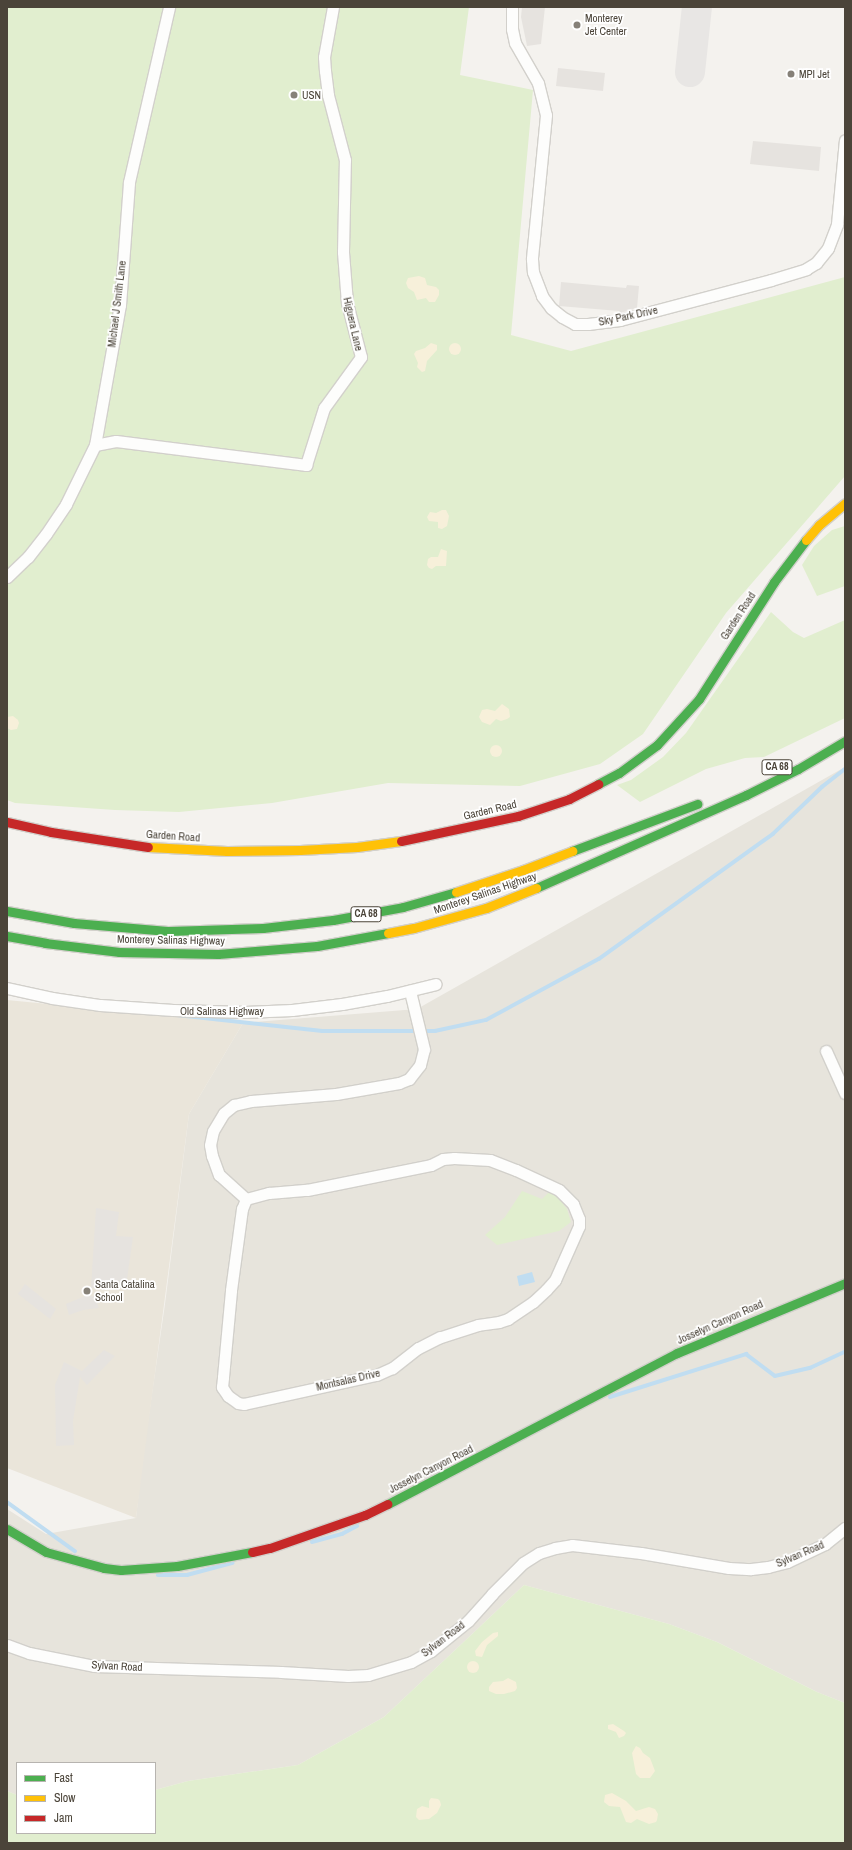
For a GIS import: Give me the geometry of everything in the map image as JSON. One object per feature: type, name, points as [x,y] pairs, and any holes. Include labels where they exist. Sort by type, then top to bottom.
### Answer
[{"type":"main road","name":"Garden Road","points":[[7,822],[51,832],[137,846],[227,851],[300,850],[357,847],[419,838],[518,816],[569,799],[619,773],[638,760],[657,745],[679,722],[699,698],[774,582],[797,551],[820,525],[845,503]]},
{"type":"main road","points":[[809,752],[845,733]]},
{"type":"main road","name":"Monterey Salinas Highway","points":[[7,936],[57,945],[119,952],[218,954],[305,948],[408,929],[486,908],[565,877],[746,795],[798,769],[845,741]]},
{"type":"main road","name":"Monterey Salinas Highway","points":[[7,911],[74,923],[168,931],[263,928],[333,920],[403,906],[472,887],[523,870],[709,799]]},
{"type":"main road","name":"Josselyn Canyon Road","points":[[7,1529],[46,1552],[98,1567],[121,1570],[177,1566],[270,1548],[365,1515],[411,1494],[677,1354],[772,1312],[845,1283]]},
{"type":"street","name":"Michael J Smith Lane","points":[[7,577],[28,557],[46,534],[66,504],[95,445],[120,305],[129,182],[169,7]]},
{"type":"street","name":"Higuera Lane","points":[[95,445],[116,441],[306,465],[324,408],[361,358],[346,295],[343,252],[345,160],[328,95],[325,71],[324,57],[334,7]]},
{"type":"street","name":"Sky Park Drive","points":[[512,7],[512,29],[515,43],[538,83],[546,114],[532,260],[533,272],[542,296],[551,308],[562,317],[575,324],[620,320],[771,280],[806,269],[816,263],[828,248],[836,224],[845,140]]},
{"type":"street","name":"Old Salinas Highway","points":[[7,988],[52,998],[100,1005],[221,1012],[269,1011],[365,1001],[436,984]]},
{"type":"street","points":[[246,1199],[220,1175],[212,1156],[210,1145],[213,1131],[224,1113],[234,1106],[251,1101],[336,1094],[388,1086],[409,1079],[420,1066],[424,1049],[410,991]]},
{"type":"street","points":[[826,1051],[845,1093]]},
{"type":"street","name":"Montsalas Drive","points":[[443,1159],[480,1159],[516,1170],[560,1190],[572,1204],[579,1219],[579,1226],[555,1280],[533,1302],[508,1319],[478,1325],[440,1337],[418,1348],[392,1368],[376,1375],[244,1404],[232,1400],[224,1392],[222,1387],[231,1290],[242,1209],[246,1199],[269,1193],[307,1190],[431,1165],[443,1159]]},
{"type":"street","name":"Sylvan Road","points":[[7,1645],[35,1654],[94,1666],[281,1672],[348,1676],[368,1675],[411,1662],[431,1650],[468,1621],[492,1594],[524,1563],[539,1553],[555,1548],[572,1545],[751,1569],[768,1567],[787,1562],[825,1544],[845,1528]]},
{"type":"shaded area","points":[[522,7],[545,7],[541,44],[527,46],[521,17]]},
{"type":"shaded area","points":[[558,68],[605,73],[603,91],[556,86]]},
{"type":"shaded area","points":[[753,141],[821,147],[819,171],[750,164]]},
{"type":"shaded area","points":[[561,282],[626,288],[627,285],[639,286],[637,308],[620,313],[619,311],[559,306]]},
{"type":"shaded area","points":[[845,767],[845,1703],[817,1692],[717,1642],[669,1624],[524,1585],[384,1717],[298,1765],[188,1781],[156,1790],[156,1762],[16,1762],[16,1795],[7,1791],[7,1509],[46,1534],[136,1518],[142,1463],[165,1304],[189,1114],[243,1023],[417,1009]]},
{"type":"shaded area","name":"Santa Catalina School","points":[[7,1000],[243,1023],[189,1114],[136,1518],[7,1468]]},
{"type":"shaded area","points":[[96,1208],[119,1212],[116,1236],[133,1237],[126,1286],[91,1288]]},
{"type":"shaded area","points":[[25,1284],[56,1309],[50,1319],[18,1294]]},
{"type":"shaded area","points":[[85,1296],[94,1296],[99,1308],[83,1310],[69,1315],[66,1304]]},
{"type":"shaded area","points":[[104,1350],[115,1356],[87,1385],[80,1377],[73,1421],[74,1445],[56,1446],[55,1385],[64,1362],[82,1371]]},
{"type":"green space","points":[[7,7],[469,7],[460,75],[533,90],[511,335],[571,351],[845,277],[845,476],[726,613],[643,734],[600,764],[520,786],[388,783],[272,803],[179,812],[115,810],[15,803],[7,800]]},
{"type":"green space","points":[[845,526],[845,586],[817,596],[802,565],[814,546],[832,530]]},
{"type":"green space","points":[[771,612],[793,632],[804,638],[845,620],[845,718],[764,757],[745,758],[706,769],[640,802],[617,785],[631,780],[663,757],[686,733]]},
{"type":"green space","points":[[522,1191],[542,1199],[549,1192],[558,1197],[567,1209],[571,1222],[559,1231],[497,1245],[485,1235],[505,1217]]},
{"type":"green space","points":[[524,1585],[669,1624],[717,1642],[817,1692],[845,1703],[845,1843],[7,1843],[7,1791],[16,1795],[16,1834],[156,1834],[156,1790],[188,1781],[298,1765],[384,1717]]},
{"type":"sand","points":[[419,276],[425,278],[427,285],[436,287],[439,290],[439,295],[435,302],[429,302],[426,298],[417,300],[414,292],[408,288],[406,283],[408,278]]},
{"type":"sand","points":[[431,343],[437,345],[437,350],[427,361],[425,371],[422,372],[417,367],[418,363],[414,354],[416,351],[425,348]]},
{"type":"sand","points":[[453,343],[457,343],[461,349],[457,355],[453,355],[449,351],[449,347]]},
{"type":"sand","points":[[446,510],[449,516],[447,526],[442,529],[438,528],[438,522],[429,521],[427,517],[430,512],[436,513]]},
{"type":"sand","points":[[441,549],[447,551],[446,566],[436,566],[432,569],[429,568],[427,565],[428,559],[431,557],[438,557]]},
{"type":"sand","points":[[502,704],[509,709],[510,717],[501,721],[496,719],[490,725],[482,722],[479,717],[482,710],[487,709],[495,711]]},
{"type":"sand","points":[[13,716],[19,723],[17,729],[11,730],[7,728],[7,717]]},
{"type":"sand","points":[[494,745],[498,745],[502,751],[498,757],[494,757],[490,753],[490,749]]},
{"type":"sand","points":[[498,1632],[498,1636],[487,1645],[482,1657],[476,1656],[475,1651],[482,1642],[493,1633]]},
{"type":"sand","points":[[473,1661],[477,1663],[479,1667],[477,1671],[473,1673],[469,1671],[467,1667],[469,1663]]},
{"type":"sand","points":[[508,1678],[516,1682],[517,1688],[515,1691],[504,1694],[496,1694],[489,1691],[489,1687],[493,1682],[503,1681]]},
{"type":"sand","points":[[613,1724],[626,1733],[624,1736],[619,1738],[616,1732],[608,1729],[608,1725]]},
{"type":"sand","points":[[636,1746],[650,1758],[655,1771],[650,1778],[640,1778],[636,1774],[632,1753]]},
{"type":"sand","points":[[612,1793],[626,1801],[636,1811],[649,1807],[655,1809],[658,1814],[656,1822],[649,1824],[637,1819],[631,1823],[626,1822],[620,1807],[609,1806],[604,1802],[605,1795]]},
{"type":"sand","points":[[431,1798],[438,1799],[440,1801],[441,1805],[437,1813],[429,1819],[419,1820],[416,1817],[417,1809],[422,1806],[429,1808],[429,1801]]},
{"type":"water","points":[[532,1272],[535,1282],[519,1286],[517,1276]]},
{"type":"waterway","points":[[177,1015],[322,1031],[435,1031],[486,1020],[599,959],[773,834],[822,787],[845,769]]},
{"type":"waterway","points":[[610,1397],[746,1354],[775,1376],[810,1368],[845,1352]]},
{"type":"waterway","points":[[7,1502],[75,1551]]},
{"type":"waterway","points":[[312,1542],[342,1534],[357,1526]]},
{"type":"waterway","points":[[158,1575],[187,1575],[232,1563]]},
{"type":"taxiway","points":[[690,72],[697,7]]},
{"type":"traffic: fast","points":[[598,784],[619,773],[657,745],[699,699],[774,582],[806,540]]},
{"type":"traffic: fast","points":[[536,888],[746,795],[798,769],[845,741]]},
{"type":"traffic: fast","points":[[572,851],[697,804]]},
{"type":"traffic: fast","points":[[7,911],[74,923],[168,931],[263,928],[333,920],[403,907],[456,892]]},
{"type":"traffic: fast","points":[[7,936],[45,943],[119,952],[218,954],[317,946],[388,933]]},
{"type":"traffic: fast","points":[[388,1504],[677,1353],[845,1283]]},
{"type":"traffic: fast","points":[[7,1529],[46,1552],[104,1568],[121,1570],[177,1566],[252,1552]]},
{"type":"traffic: slow","points":[[806,540],[819,525],[845,503]]},
{"type":"traffic: slow","points":[[148,847],[227,851],[300,850],[357,847],[401,841]]},
{"type":"traffic: slow","points":[[456,892],[523,870],[572,851]]},
{"type":"traffic: slow","points":[[388,933],[414,928],[486,908],[536,888]]},
{"type":"traffic: jam","points":[[401,841],[518,816],[569,799],[598,784]]},
{"type":"traffic: jam","points":[[7,822],[51,832],[148,847]]},
{"type":"traffic: jam","points":[[252,1552],[270,1548],[365,1515],[388,1504]]},
{"type":"place","name":"Monterey Jet Center","points":[[577,25]]},
{"type":"place","name":"MPI Jet","points":[[791,74]]},
{"type":"place","name":"USN","points":[[294,95]]},
{"type":"place","name":"Santa Catalina School","points":[[87,1291]]}]
